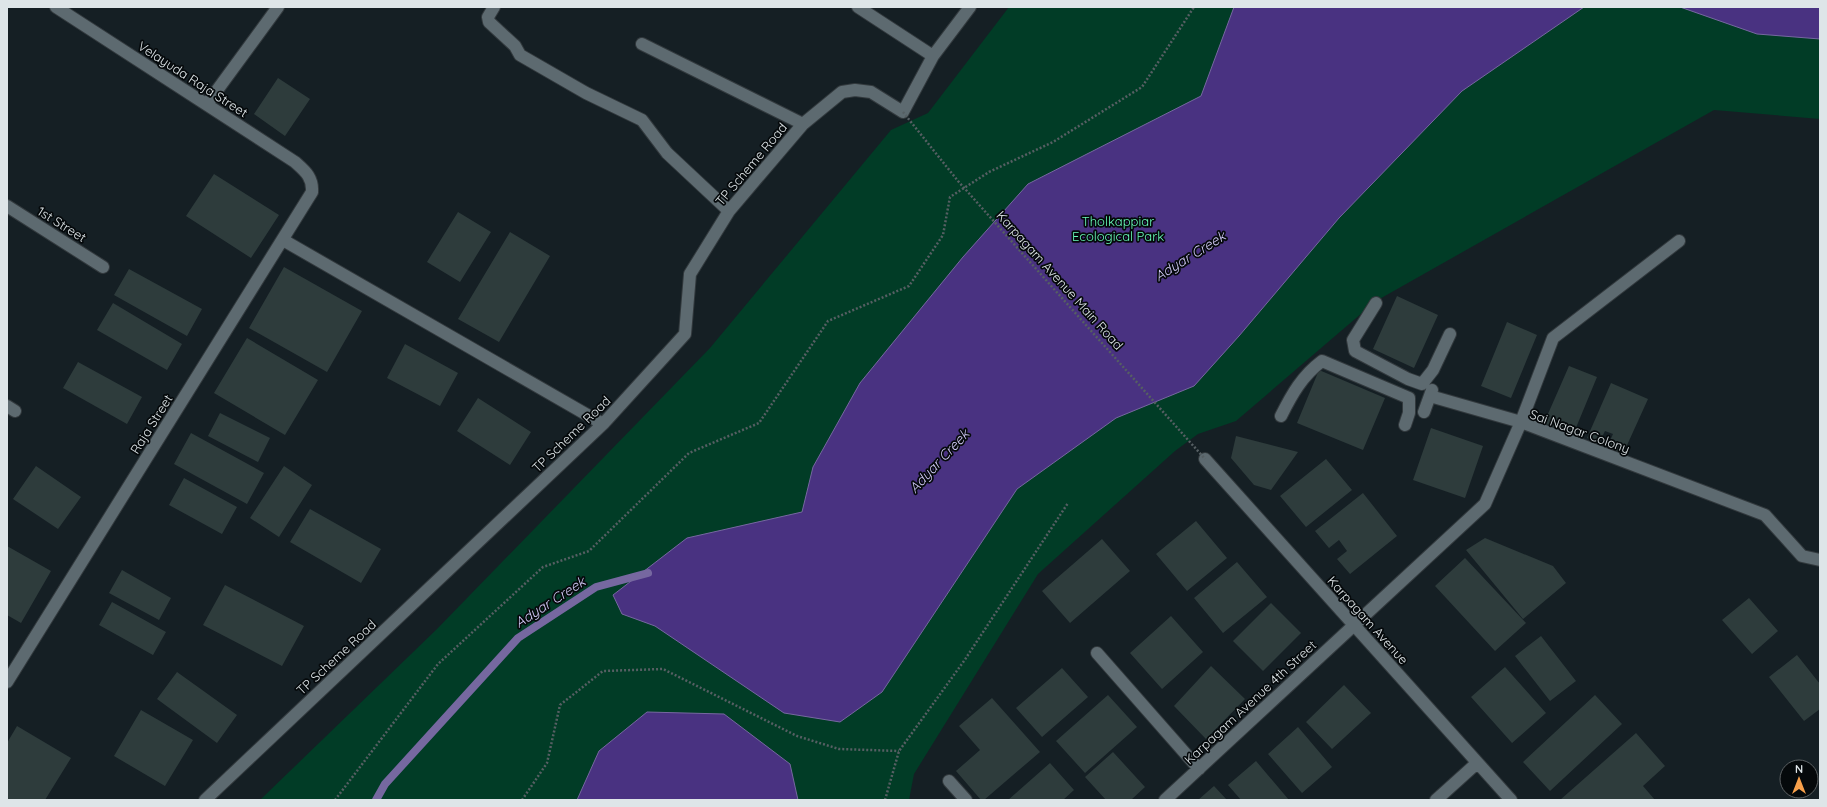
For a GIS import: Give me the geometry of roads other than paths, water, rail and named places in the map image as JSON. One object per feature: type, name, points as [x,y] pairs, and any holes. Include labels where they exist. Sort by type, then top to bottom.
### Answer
[{"type":"street","name":"Velayuda Raja Street","points":[[56,7],[295,162],[306,172],[311,180]]},
{"type":"street","points":[[207,104],[278,7]]},
{"type":"street","points":[[494,7],[488,17],[489,22],[515,46],[520,56],[586,93],[642,120],[667,153],[729,211]]},
{"type":"street","points":[[858,7],[933,56],[970,7]]},
{"type":"street","points":[[642,44],[803,124]]},
{"type":"street","name":"TP Scheme Road","points":[[205,800],[603,424],[685,334],[690,274],[729,211],[803,124],[842,92],[855,90],[871,92],[903,112],[933,56]]},
{"type":"street","name":"Raja Street","points":[[7,682],[309,198],[312,192],[311,180]]},
{"type":"street","name":"1st Street","points":[[7,206],[103,266]]},
{"type":"street","points":[[283,240],[603,424]]},
{"type":"street","points":[[1281,416],[1297,386],[1311,369],[1322,361],[1408,398],[1427,404],[1521,422],[1553,338],[1679,241]]},
{"type":"street","points":[[1376,303],[1353,340],[1355,351],[1408,379],[1433,389],[1427,404]]},
{"type":"street","points":[[1422,384],[1433,370],[1450,334]]},
{"type":"street","points":[[1405,425],[1409,413],[1408,398]]},
{"type":"street","name":"Sai Nagar Colony","points":[[1353,624],[1485,504],[1521,422],[1765,515],[1802,556],[1820,560]]},
{"type":"street","name":"Karpagam Avenue","points":[[1205,459],[1510,800]]},
{"type":"street","name":"Karpagam Avenue 4th Street","points":[[1165,800],[1353,624]]},
{"type":"street","points":[[1097,653],[1198,769]]},
{"type":"street","points":[[1436,800],[1477,763]]},
{"type":"street","points":[[949,781],[966,800]]},
{"type":"water","points":[[1234,7],[1584,7],[1462,91],[1339,218],[1239,336],[1194,386],[1116,418],[1017,489],[882,692],[840,722],[784,713],[655,626],[622,614],[613,595],[687,538],[802,512],[813,467],[860,383],[963,257],[1028,184],[1201,96]]},
{"type":"water","points":[[1680,7],[1820,7],[1820,39],[1757,34]]},
{"type":"water","points":[[647,712],[724,714],[790,764],[798,800],[577,800],[599,751]]},
{"type":"waterway","name":"Adyar Creek","points":[[376,800],[385,784],[518,638],[596,587],[648,573]]},
{"type":"park label","name":"Tholkappiar Ecological Park","points":[[1118,228]]}]
